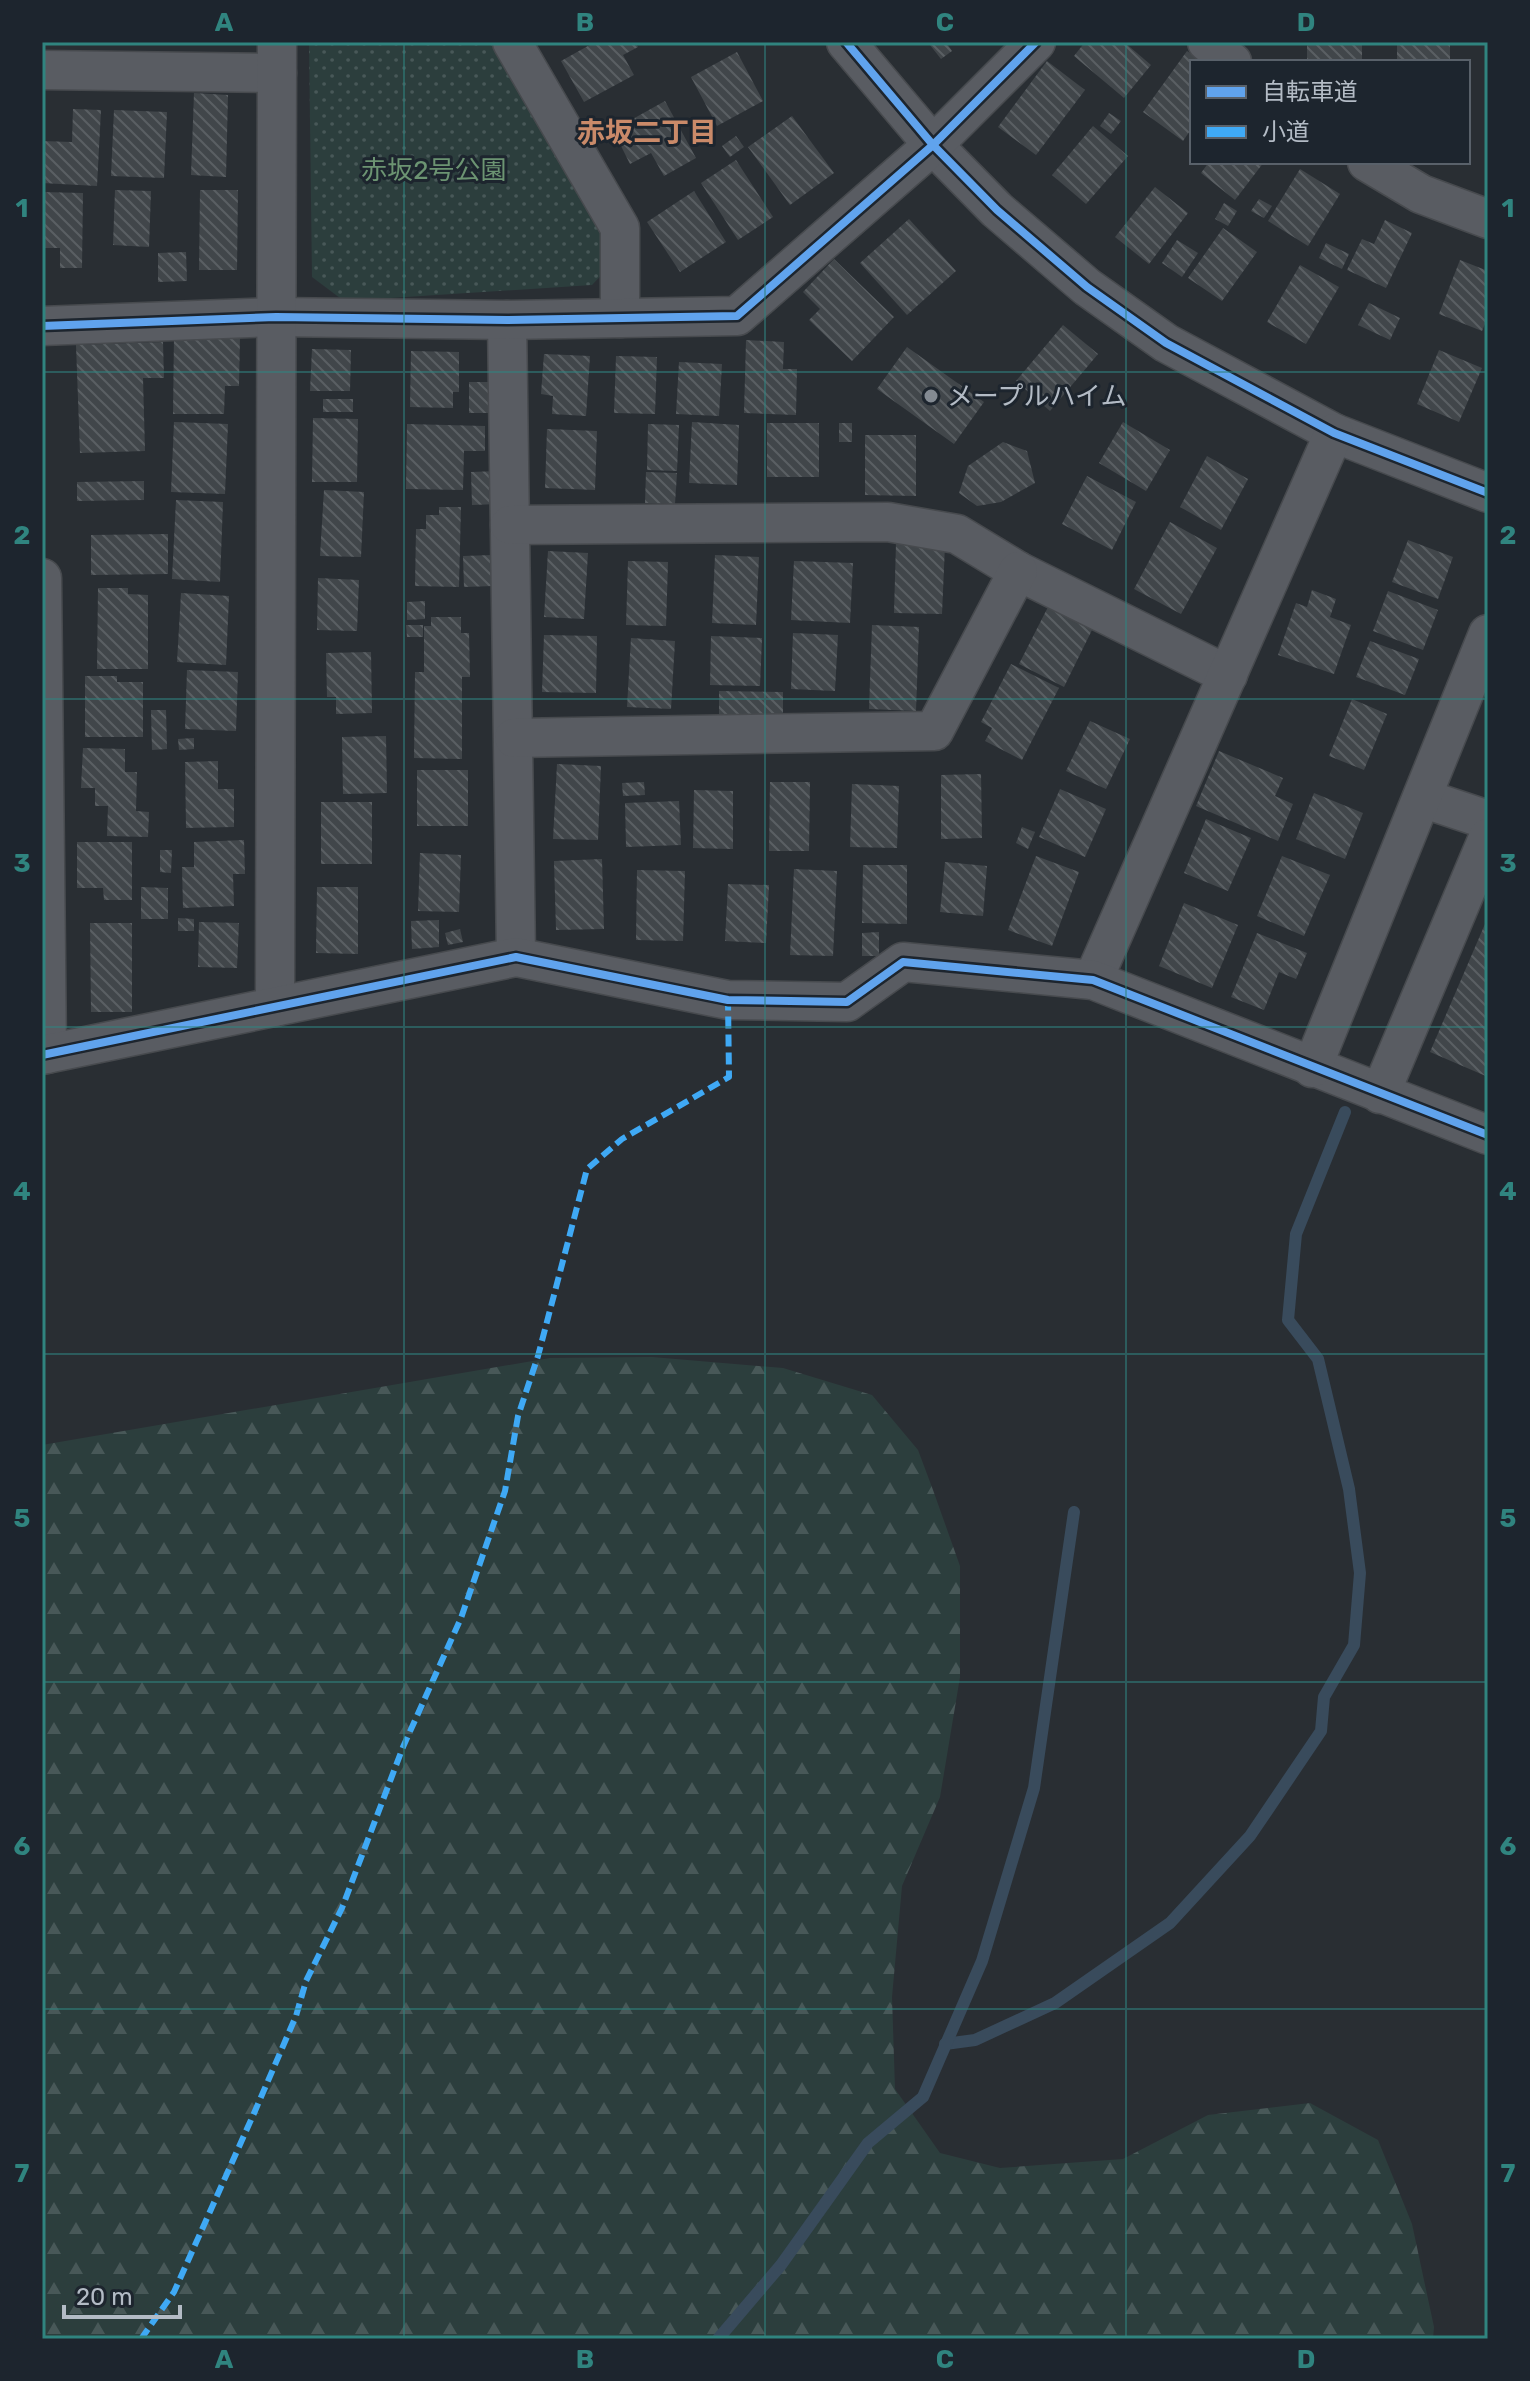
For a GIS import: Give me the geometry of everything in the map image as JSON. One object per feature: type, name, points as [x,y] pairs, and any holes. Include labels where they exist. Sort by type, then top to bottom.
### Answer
[{"type":"street","points":[[42,42],[42,70],[277,57],[275,1007]]},
{"type":"street","points":[[512,42],[620,228],[620,318]]},
{"type":"street","points":[[846,42],[933,145],[997,210],[1087,287],[1166,343],[1334,433],[1488,493]]},
{"type":"street","points":[[42,326],[276,317],[507,320],[737,316],[933,145],[1036,42]]},
{"type":"street","points":[[1207,42],[1230,60]]},
{"type":"street","points":[[1370,164],[1421,194],[1488,219]]},
{"type":"street","points":[[507,320],[516,957]]},
{"type":"street","points":[[1093,980],[1334,433]]},
{"type":"street","points":[[510,525],[888,522],[957,534],[1018,571],[1228,675]]},
{"type":"street","points":[[514,738],[934,731],[1018,571]]},
{"type":"street","points":[[42,578],[44,1054],[516,957],[728,1000],[847,1002],[903,962],[1093,980],[1488,1135]]},
{"type":"street","points":[[1312,1068],[1488,634]]},
{"type":"street","points":[[1422,798],[1488,820]]},
{"type":"street","points":[[1380,1094],[1488,838]]},
{"type":"green space","name":"赤坂2号公園","points":[[309,42],[503,42],[610,223],[608,268],[592,285],[344,301],[312,277]]},
{"type":"green space","points":[[652,1357],[783,1368],[872,1395],[918,1450],[933,1490],[960,1566],[960,1677],[940,1797],[902,1886],[892,1997],[895,2089],[940,2153],[1000,2168],[1123,2159],[1208,2115],[1310,2103],[1378,2140],[1412,2224],[1434,2327],[1433,2339],[42,2339],[42,1445],[550,1358]]},
{"type":"building","points":[[595,42],[635,42],[638,47],[623,55],[634,75],[584,102],[561,61]]},
{"type":"building","points":[[946,42],[952,51],[941,59],[930,45]]},
{"type":"building","points":[[1085,42],[1124,42],[1151,65],[1124,98],[1074,56]]},
{"type":"building","points":[[1307,42],[1362,42],[1362,60],[1307,60]]},
{"type":"building","points":[[1397,42],[1450,42],[1450,60],[1397,60]]},
{"type":"building","points":[[1187,51],[1200,60],[1190,60],[1190,131],[1183,141],[1143,112]]},
{"type":"building","points":[[737,52],[763,101],[717,126],[691,77]]},
{"type":"building","points":[[1047,61],[1085,90],[1036,155],[998,127]]},
{"type":"building","points":[[194,93],[228,95],[226,177],[191,175]]},
{"type":"building","points":[[665,101],[696,158],[664,176],[651,153],[630,164],[613,130]]},
{"type":"building","points":[[73,109],[101,110],[97,186],[42,183],[42,141],[72,142]]},
{"type":"building","points":[[114,110],[167,112],[164,178],[111,176]]},
{"type":"building","points":[[1109,113],[1121,121],[1111,134],[1100,126]]},
{"type":"building","points":[[792,116],[834,173],[790,205],[748,147]]},
{"type":"building","points":[[1093,126],[1128,156],[1086,204],[1052,175]]},
{"type":"building","points":[[736,136],[744,147],[730,157],[722,146]]},
{"type":"building","points":[[736,160],[773,217],[738,240],[701,183]]},
{"type":"building","points":[[1208,164],[1262,164],[1235,200],[1201,173]]},
{"type":"building","points":[[1300,169],[1340,194],[1308,246],[1268,221]]},
{"type":"building","points":[[1155,187],[1188,213],[1149,264],[1115,237]]},
{"type":"building","points":[[115,190],[151,191],[149,247],[113,245]]},
{"type":"building","points":[[200,190],[238,190],[237,270],[199,270]]},
{"type":"building","points":[[694,191],[726,242],[680,272],[647,222]]},
{"type":"building","points":[[42,192],[83,193],[82,268],[60,268],[60,248],[42,248]]},
{"type":"building","points":[[1259,199],[1272,206],[1264,218],[1251,211]]},
{"type":"building","points":[[1224,203],[1237,211],[1228,226],[1215,219]]},
{"type":"building","points":[[909,219],[956,271],[907,315],[860,263]]},
{"type":"building","points":[[1385,220],[1412,233],[1386,288],[1347,270],[1362,239],[1374,244]]},
{"type":"building","points":[[1223,228],[1257,252],[1222,301],[1188,278]]},
{"type":"building","points":[[1177,240],[1198,253],[1182,277],[1162,263]]},
{"type":"building","points":[[1326,243],[1349,254],[1342,269],[1319,258]]},
{"type":"building","points":[[186,252],[187,281],[158,282],[158,253]]},
{"type":"building","points":[[834,259],[894,317],[852,361],[809,320],[820,309],[803,292]]},
{"type":"building","points":[[1460,260],[1488,271],[1488,317],[1482,331],[1439,314]]},
{"type":"building","points":[[1300,265],[1339,287],[1306,344],[1267,322]]},
{"type":"building","points":[[1369,303],[1400,318],[1390,340],[1358,325]]},
{"type":"building","points":[[1063,325],[1098,354],[1050,411],[1016,381]]},
{"type":"building","points":[[174,335],[240,337],[239,386],[225,386],[224,414],[173,414]]},
{"type":"building","points":[[746,340],[784,342],[783,369],[797,369],[796,415],[744,413]]},
{"type":"building","points":[[163,342],[164,378],[143,378],[145,451],[80,453],[76,345]]},
{"type":"building","name":"メープルハイム","points":[[907,347],[984,402],[954,444],[877,389]]},
{"type":"building","points":[[312,349],[351,350],[350,391],[310,391]]},
{"type":"building","points":[[1439,350],[1482,368],[1459,422],[1417,404]]},
{"type":"building","points":[[411,351],[459,352],[459,392],[453,392],[453,408],[410,407]]},
{"type":"building","points":[[544,354],[590,356],[586,416],[552,414],[553,396],[541,394]]},
{"type":"building","points":[[616,356],[657,357],[655,414],[614,413]]},
{"type":"building","points":[[679,362],[722,364],[719,416],[676,414]]},
{"type":"building","points":[[469,382],[499,382],[499,413],[469,413]]},
{"type":"building","points":[[323,399],[353,399],[353,412],[323,412]]},
{"type":"building","points":[[313,418],[358,419],[357,482],[312,482]]},
{"type":"building","points":[[174,422],[228,424],[225,494],[171,492]]},
{"type":"building","points":[[692,422],[739,425],[737,485],[689,483]]},
{"type":"building","points":[[1123,422],[1170,450],[1146,491],[1099,463]]},
{"type":"building","points":[[767,423],[819,423],[819,477],[767,477]]},
{"type":"building","points":[[839,423],[852,423],[852,442],[839,442]]},
{"type":"building","points":[[407,424],[485,426],[485,451],[464,451],[463,490],[406,489]]},
{"type":"building","points":[[648,424],[679,425],[677,471],[647,470]]},
{"type":"building","points":[[547,429],[597,431],[595,490],[545,488]]},
{"type":"building","points":[[865,435],[916,435],[916,496],[865,495]]},
{"type":"building","points":[[1003,442],[1027,451],[1035,483],[1001,502],[977,506],[959,493],[968,466]]},
{"type":"building","points":[[1207,456],[1248,479],[1221,530],[1180,507]]},
{"type":"building","points":[[498,471],[499,504],[472,505],[471,472]]},
{"type":"building","points":[[646,472],[677,473],[675,504],[645,503]]},
{"type":"building","points":[[1087,476],[1136,502],[1112,550],[1062,524]]},
{"type":"building","points":[[144,481],[144,500],[77,501],[77,482]]},
{"type":"building","points":[[324,490],[364,492],[361,557],[320,556]]},
{"type":"building","points":[[176,500],[223,502],[220,582],[172,579]]},
{"type":"building","points":[[439,507],[461,507],[459,587],[415,586],[416,529],[426,529],[426,515],[439,515]]},
{"type":"building","points":[[1170,522],[1217,548],[1181,614],[1134,589]]},
{"type":"building","points":[[168,534],[168,574],[91,575],[91,535]]},
{"type":"building","points":[[1408,540],[1453,557],[1438,599],[1392,582]]},
{"type":"building","points":[[896,543],[945,545],[942,614],[894,613]]},
{"type":"building","points":[[548,551],[588,553],[584,619],[544,617]]},
{"type":"building","points":[[492,555],[494,586],[464,587],[463,556]]},
{"type":"building","points":[[715,555],[759,557],[756,625],[712,623]]},
{"type":"building","points":[[628,561],[668,562],[666,626],[626,625]]},
{"type":"building","points":[[794,561],[853,563],[850,623],[791,620]]},
{"type":"building","points":[[318,578],[359,580],[357,631],[317,630]]},
{"type":"building","points":[[98,588],[128,588],[128,594],[148,595],[148,669],[97,669]]},
{"type":"building","points":[[1312,590],[1336,599],[1330,617],[1351,625],[1334,674],[1278,655],[1296,603],[1307,607]]},
{"type":"building","points":[[1388,591],[1438,610],[1423,650],[1373,631]]},
{"type":"building","points":[[181,593],[229,596],[226,665],[177,662]]},
{"type":"building","points":[[425,601],[425,619],[407,620],[407,602]]},
{"type":"building","points":[[1048,607],[1092,630],[1064,687],[1019,664]]},
{"type":"building","points":[[431,617],[461,617],[461,633],[469,633],[470,677],[462,677],[462,759],[414,758],[415,672],[424,672],[424,626],[431,626]]},
{"type":"building","points":[[406,625],[423,625],[423,637],[407,637]]},
{"type":"building","points":[[872,625],[919,627],[916,711],[869,709]]},
{"type":"building","points":[[793,633],[838,635],[835,691],[791,689]]},
{"type":"building","points":[[544,635],[597,636],[596,693],[542,692]]},
{"type":"building","points":[[711,636],[762,638],[760,686],[710,685]]},
{"type":"building","points":[[631,638],[675,641],[671,709],[627,707]]},
{"type":"building","points":[[1370,641],[1419,659],[1405,695],[1356,677]]},
{"type":"building","points":[[371,652],[372,713],[336,714],[336,697],[327,697],[326,653]]},
{"type":"building","points":[[1011,664],[1059,688],[1022,760],[985,741],[992,728],[981,722]]},
{"type":"building","points":[[187,670],[238,672],[236,731],[185,729]]},
{"type":"building","points":[[85,676],[117,676],[117,682],[143,682],[143,737],[85,737]]},
{"type":"building","points":[[719,691],[783,692],[783,720],[719,719]]},
{"type":"building","points":[[1352,699],[1387,714],[1364,770],[1329,756]]},
{"type":"building","points":[[151,710],[166,710],[167,749],[152,750]]},
{"type":"building","points":[[1090,721],[1130,739],[1106,789],[1066,771]]},
{"type":"building","points":[[386,736],[387,793],[343,794],[342,737]]},
{"type":"building","points":[[194,738],[194,749],[179,750],[178,739]]},
{"type":"building","points":[[83,748],[125,749],[125,772],[137,772],[136,811],[149,812],[148,837],[107,836],[108,806],[95,806],[95,788],[81,788]]},
{"type":"building","points":[[1219,751],[1283,778],[1275,796],[1293,804],[1278,841],[1196,806]]},
{"type":"building","points":[[218,761],[218,789],[234,789],[234,827],[186,828],[185,762]]},
{"type":"building","points":[[557,764],[601,766],[598,840],[553,839]]},
{"type":"building","points":[[417,770],[468,770],[468,826],[417,826]]},
{"type":"building","points":[[981,774],[982,838],[941,839],[941,775]]},
{"type":"building","points":[[644,782],[645,795],[623,796],[622,783]]},
{"type":"building","points":[[770,782],[810,782],[809,851],[769,851]]},
{"type":"building","points":[[852,784],[899,786],[897,848],[850,847]]},
{"type":"building","points":[[1060,789],[1106,809],[1085,857],[1039,837]]},
{"type":"building","points":[[694,790],[733,791],[733,849],[693,848]]},
{"type":"building","points":[[1314,793],[1363,813],[1345,859],[1296,839]]},
{"type":"building","points":[[679,801],[681,845],[626,847],[625,803]]},
{"type":"building","points":[[321,802],[372,802],[372,864],[321,864]]},
{"type":"building","points":[[1206,819],[1251,838],[1228,891],[1184,873]]},
{"type":"building","points":[[1022,827],[1035,832],[1028,849],[1016,843]]},
{"type":"building","points":[[244,840],[245,874],[233,874],[234,906],[183,908],[182,867],[194,867],[194,842]]},
{"type":"building","points":[[77,842],[132,842],[132,900],[104,900],[103,888],[77,888]]},
{"type":"building","points":[[160,850],[172,850],[171,873],[160,872]]},
{"type":"building","points":[[420,853],[461,855],[459,912],[418,911]]},
{"type":"building","points":[[1036,856],[1079,872],[1052,946],[1008,930]]},
{"type":"building","points":[[1282,856],[1330,875],[1304,936],[1257,916]]},
{"type":"building","points":[[602,859],[604,929],[556,930],[554,861]]},
{"type":"building","points":[[945,862],[987,866],[983,916],[940,912]]},
{"type":"building","points":[[863,865],[907,865],[907,924],[862,923]]},
{"type":"building","points":[[794,869],[837,871],[833,956],[790,955]]},
{"type":"building","points":[[637,870],[685,871],[683,941],[636,940]]},
{"type":"building","points":[[728,884],[769,885],[766,943],[725,941]]},
{"type":"building","points":[[141,887],[168,888],[168,919],[141,919]]},
{"type":"building","points":[[317,887],[358,887],[358,954],[316,953]]},
{"type":"building","points":[[1184,903],[1238,925],[1212,988],[1159,966]]},
{"type":"building","points":[[1488,917],[1488,1077],[1430,1052]]},
{"type":"building","points":[[178,918],[194,919],[194,931],[178,931]]},
{"type":"building","points":[[439,920],[439,947],[412,949],[411,921]]},
{"type":"building","points":[[199,922],[239,923],[237,968],[198,967]]},
{"type":"building","points":[[90,923],[132,923],[132,1012],[91,1012]]},
{"type":"building","points":[[460,929],[463,942],[448,945],[445,933]]},
{"type":"building","points":[[879,932],[879,956],[862,956],[862,933]]},
{"type":"building","points":[[1257,933],[1307,953],[1296,979],[1279,972],[1264,1010],[1231,997]]},
{"type":"waterway","points":[[945,2044],[975,2040],[1055,2003],[1170,1923],[1250,1836],[1321,1731],[1324,1697],[1354,1645],[1360,1573],[1349,1489],[1318,1359],[1288,1320],[1296,1234],[1345,1112]]},
{"type":"waterway","points":[[718,2339],[781,2265],[868,2143],[923,2097],[982,1961],[1034,1788],[1074,1512]]},
{"type":"marked path","points":[[141,2339],[174,2292],[255,2111],[296,2016],[306,1981],[342,1908],[403,1747],[461,1618],[505,1491],[518,1416],[538,1356],[587,1169],[622,1139],[729,1077],[728,1000]]},
{"type":"cycle path","points":[[846,42],[933,145],[997,210],[1087,287],[1166,343],[1334,433],[1488,493]]},
{"type":"cycle path","points":[[42,326],[276,317],[507,320],[737,316],[933,145],[1036,42]]},
{"type":"cycle path","points":[[42,1055],[516,957],[728,1000],[847,1002],[903,962],[1093,980],[1488,1135]]},
{"type":"place","name":"メープルハイム","points":[[931,396]]},
{"type":"district","name":"赤坂二丁目","points":[[647,132]]}]
